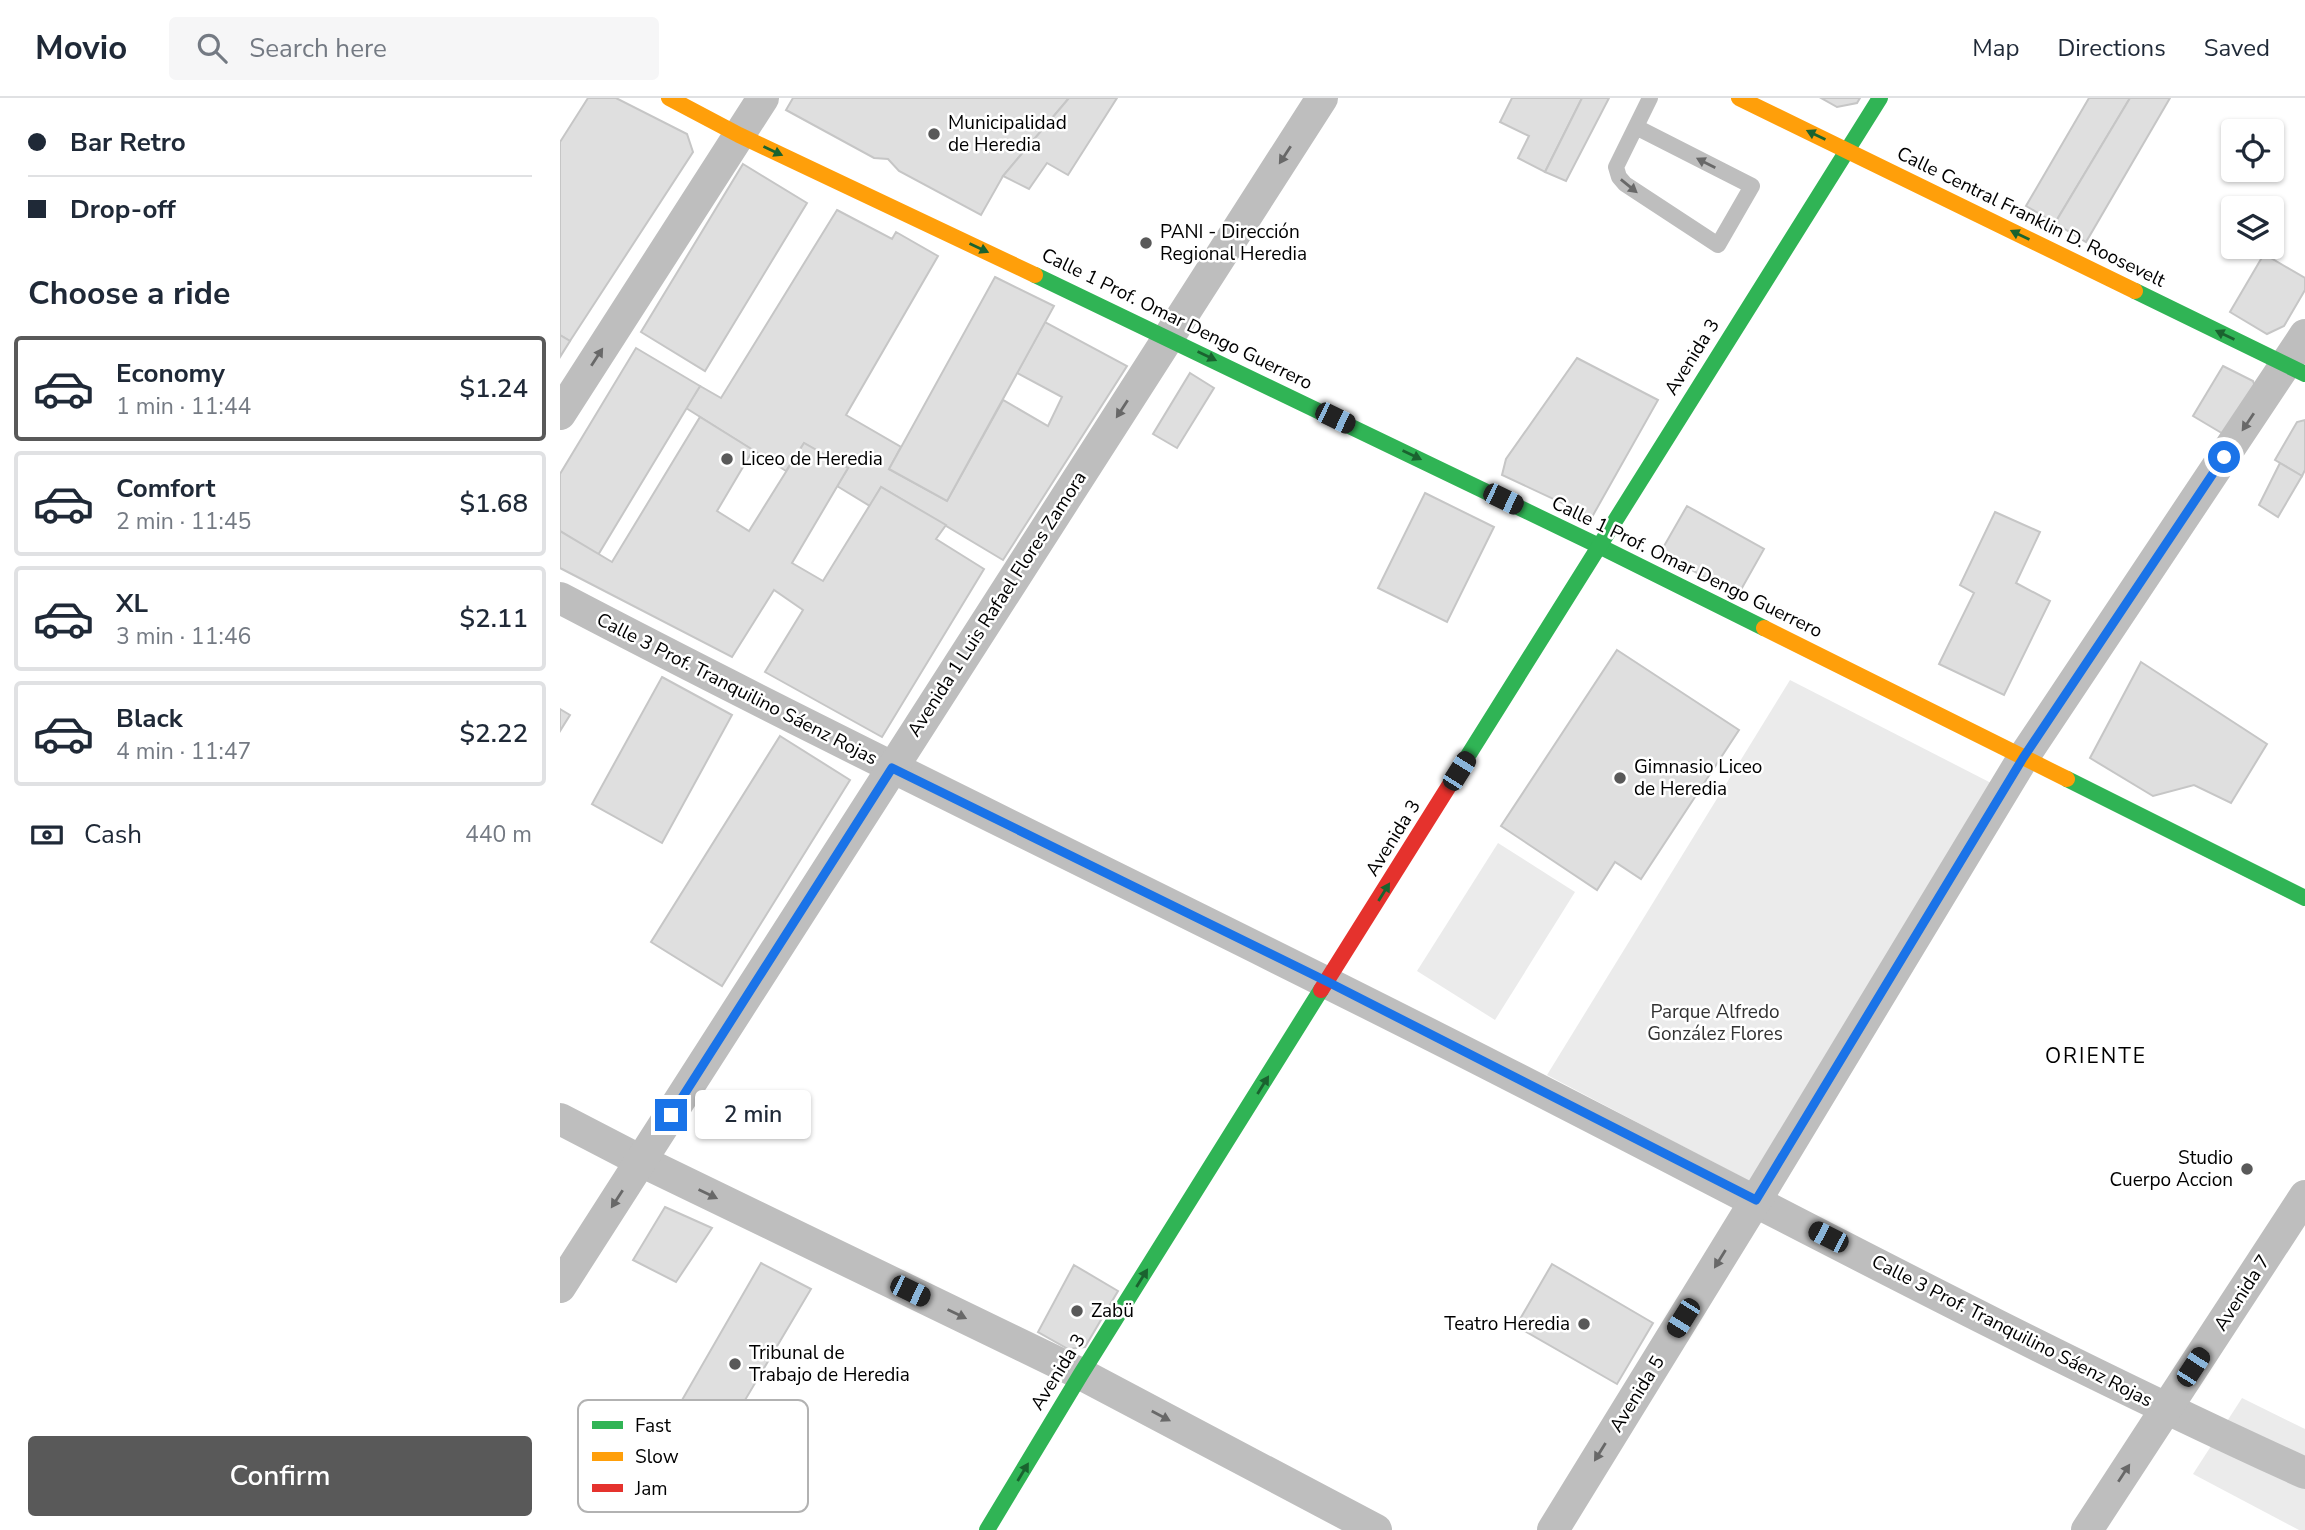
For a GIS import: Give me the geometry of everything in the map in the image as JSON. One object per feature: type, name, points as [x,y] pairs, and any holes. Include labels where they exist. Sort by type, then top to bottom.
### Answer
[{"type":"street","name":"Calle 1 Prof. Omar Dengo Guerrero","points":[[669,98],[739,135],[1168,337],[1599,545],[2305,898]]},
{"type":"street","points":[[560,414],[763,98]]},
{"type":"street","name":"Avenida 1 Luis Rafael Flores Zamora","points":[[560,1287],[1322,98]]},
{"type":"street","name":"Calle Central Franklin D. Roosevelt","points":[[1740,98],[2295,369]]},
{"type":"street","name":"Avenida 3","points":[[987,1530],[1081,1374],[1880,98]]},
{"type":"street","name":"Avenida 5","points":[[1553,1530],[2023,758],[2295,369],[2305,335]]},
{"type":"street","name":"Calle 3 Prof. Tranquilino Sáenz Rojas","points":[[560,598],[892,768],[1328,982],[2165,1409],[2305,1473]]},
{"type":"street","points":[[560,1119],[641,1161],[1081,1374],[1376,1530]]},
{"type":"street","name":"Avenida 7","points":[[2087,1530],[2305,1196]]},
{"type":"lane","points":[[1636,127],[1752,186],[1718,245],[1625,184],[1619,177],[1616,167],[1650,98]]},
{"type":"green space","name":"Parque Alfredo González Flores","points":[[1790,680],[1995,785],[1753,1183],[1547,1075]]},
{"type":"green space","points":[[1498,843],[1575,892],[1495,1020],[1417,971]]},
{"type":"green space","points":[[2242,1398],[2305,1429],[2305,1530],[2299,1530],[2193,1474]]},
{"type":"building","points":[[588,98],[616,98],[687,134],[693,152],[570,341],[560,335],[560,142]]},
{"type":"building","name":"Municipalidad de Heredia","points":[[793,98],[1069,98],[1003,176],[981,215],[899,171],[888,159],[874,158],[786,110]]},
{"type":"building","points":[[1069,98],[1117,98],[1068,175],[1047,163],[1029,189],[1003,176]]},
{"type":"building","points":[[1512,98],[1582,98],[1545,172],[1518,158],[1529,136],[1500,122]]},
{"type":"building","points":[[1582,98],[1609,98],[1566,181],[1545,172]]},
{"type":"building","points":[[1821,98],[1860,98],[1857,103],[1837,107]]},
{"type":"building","points":[[2089,98],[2130,98],[2055,223],[2026,206]]},
{"type":"building","points":[[2130,98],[2170,98],[2086,242],[2055,223]]},
{"type":"building","points":[[743,164],[807,203],[705,371],[641,332]]},
{"type":"building","points":[[837,210],[892,239],[896,232],[938,256],[846,415],[901,447],[889,469],[947,501],[1003,400],[1048,426],[1062,397],[1017,373],[1045,322],[1127,366],[1003,560],[881,487],[870,506],[837,486],[848,468],[804,443],[786,471],[686,408],[700,386],[721,398]]},
{"type":"building","points":[[2261,259],[2273,259],[2305,278],[2305,290],[2284,326],[2267,334],[2230,312]]},
{"type":"building","points":[[995,277],[1054,306],[947,501],[889,469]]},
{"type":"building","points":[[560,335],[570,341],[560,357]]},
{"type":"building","points":[[636,348],[700,386],[598,555],[560,531],[560,474]]},
{"type":"building","points":[[1577,358],[1658,400],[1592,517],[1502,475],[1506,459]]},
{"type":"building","points":[[2223,366],[2253,381],[2257,393],[2225,435],[2193,416]]},
{"type":"building","points":[[1190,373],[1214,388],[1177,448],[1153,434]]},
{"type":"building","points":[[700,417],[753,450],[717,511],[749,531],[804,443],[848,468],[792,563],[823,581],[881,487],[946,525],[936,539],[984,569],[882,737],[765,672],[803,610],[774,590],[732,657],[560,568],[560,531],[612,562]]},
{"type":"building","points":[[2305,420],[2305,470],[2302,476],[2275,460],[2297,422]]},
{"type":"building","points":[[2280,463],[2302,476],[2278,517],[2259,505]]},
{"type":"building","points":[[1425,493],[1494,527],[1447,622],[1378,588]]},
{"type":"building","points":[[1687,506],[1764,549],[1738,595],[1660,553]]},
{"type":"building","points":[[1995,512],[2040,532],[2016,583],[2050,601],[2004,695],[1939,664],[1974,593],[1960,585]]},
{"type":"building","name":"Gimnasio Liceo de Heredia","points":[[1617,650],[1739,730],[1641,879],[1615,862],[1597,890],[1501,826]]},
{"type":"building","points":[[2141,662],[2267,744],[2231,803],[2194,785],[2153,796],[2090,758]]},
{"type":"building","points":[[662,677],[732,715],[662,843],[592,804]]},
{"type":"building","points":[[560,709],[570,715],[560,731]]},
{"type":"building","points":[[780,736],[850,780],[722,986],[651,942]]},
{"type":"building","points":[[665,1207],[712,1228],[676,1282],[633,1260]]},
{"type":"building","name":"Tribunal de Trabajo de Heredia","points":[[761,1263],[811,1289],[745,1400],[682,1400]]},
{"type":"building","name":"Teatro Heredia","points":[[1552,1264],[1653,1323],[1617,1384],[1516,1326]]},
{"type":"building","name":"Zabü","points":[[1074,1265],[1118,1291],[1085,1347],[1068,1349],[1038,1332]]},
{"type":"traffic: fast","points":[[1454,778],[1880,98]]},
{"type":"traffic: fast","points":[[1035,275],[1764,628]]},
{"type":"traffic: fast","points":[[2135,291],[2305,374]]},
{"type":"traffic: fast","points":[[2067,779],[2305,898]]},
{"type":"traffic: fast","points":[[987,1530],[1081,1374],[1321,990]]},
{"type":"traffic: slow","points":[[669,98],[739,135],[1035,275]]},
{"type":"traffic: slow","points":[[1739,98],[2135,291]]},
{"type":"traffic: slow","points":[[1764,628],[2067,779]]},
{"type":"traffic: jam","points":[[1321,990],[1454,778]]},
{"type":"place","name":"Municipalidad de Heredia","points":[[934,134]]},
{"type":"place","name":"PANI - Dirección Regional Heredia","points":[[1146,243]]},
{"type":"place","name":"Liceo de Heredia","points":[[727,459]]},
{"type":"place","name":"Gimnasio Liceo de Heredia","points":[[1620,778]]},
{"type":"place","name":"Studio Cuerpo Accion","points":[[2247,1169]]},
{"type":"place","name":"Zabü","points":[[1077,1311]]},
{"type":"place","name":"Teatro Heredia","points":[[1584,1324]]},
{"type":"place","name":"Tribunal de Trabajo de Heredia","points":[[735,1364]]},
{"type":"district","name":"ORIENTE","points":[[2096,1056]]},
{"type":"route","points":[[671,1115],[892,768],[1328,982],[1756,1200],[2023,758],[2224,457]]}]
